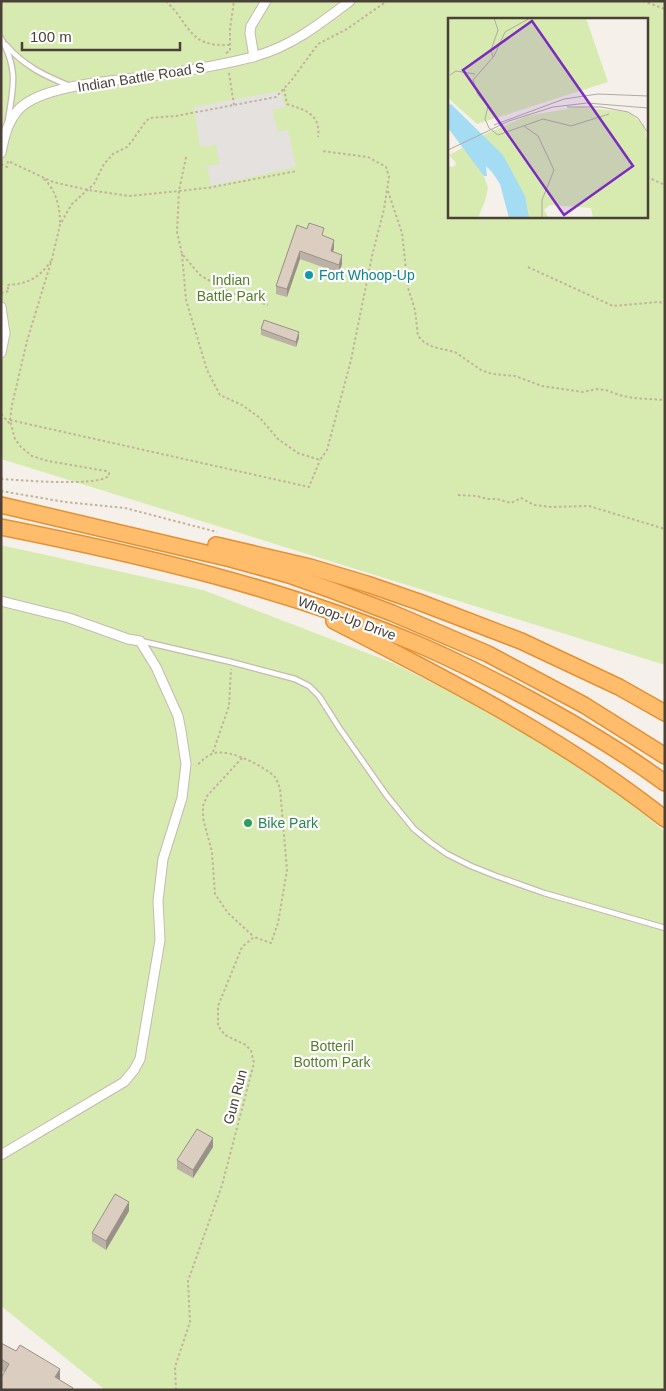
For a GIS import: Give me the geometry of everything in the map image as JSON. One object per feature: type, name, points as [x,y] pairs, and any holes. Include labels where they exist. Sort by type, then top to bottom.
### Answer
[{"type":"highway","points":[[1,503],[62,511],[124,524],[302,565],[367,584],[521,641],[619,687],[665,713]]},
{"type":"highway","name":"Whoop-Up Drive","points":[[1,503],[289,575],[392,613],[488,654],[520,670],[584,705],[665,756]]},
{"type":"highway","name":"Whoop-Up Drive","points":[[1,527],[69,540],[226,578],[286,596],[380,629],[482,674],[571,722],[617,750],[665,783]]},
{"type":"highway","points":[[286,596],[440,676],[534,729],[633,793],[665,819]]},
{"type":"street","points":[[254,57],[250,33],[251,26],[266,1]]},
{"type":"street","name":"Indian Battle Road S","points":[[1,153],[6,132],[13,118],[25,105],[54,91],[173,73],[254,57],[296,39],[315,28],[350,1]]},
{"type":"street","points":[[1,307],[5,333],[1,353]]},
{"type":"street","points":[[1,601],[69,618],[128,639],[140,641],[156,667],[178,716],[186,764],[182,798],[163,859],[158,901],[160,940],[140,1059],[124,1082],[1,1155]]},
{"type":"lane","points":[[2,40],[26,65],[49,78],[74,87]]},
{"type":"lane","points":[[2,40],[11,60],[14,76],[6,132]]},
{"type":"lane","points":[[140,641],[295,679],[309,686],[319,696],[386,796],[414,829],[447,854],[472,866],[544,893],[665,928]]},
{"type":"path","points":[[166,1],[190,32],[200,41],[229,45]]},
{"type":"path","points":[[234,1],[230,51],[225,52],[234,105]]},
{"type":"path","points":[[1,479],[79,481],[104,479],[109,476],[106,470],[32,456],[15,439],[10,420],[27,341],[52,259],[60,225],[72,204],[94,184],[104,164],[114,154],[127,147],[150,118],[176,116],[276,97],[318,44],[347,29],[388,1]]},
{"type":"path","points":[[644,1],[665,8]]},
{"type":"path","points":[[284,89],[287,104],[303,109],[314,118],[318,137]]},
{"type":"path","points":[[10,420],[309,487],[320,460],[327,450],[351,360],[389,177],[386,167],[368,157],[322,151]]},
{"type":"path","points":[[186,157],[179,191],[178,232],[186,300],[207,370],[220,395],[242,405],[260,418],[278,439],[298,453],[320,460]]},
{"type":"path","points":[[1,164],[7,166],[8,161],[60,184],[130,196],[207,188],[298,170]]},
{"type":"path","points":[[42,177],[50,185],[53,192],[58,207],[60,225]]},
{"type":"path","points":[[648,177],[665,185]]},
{"type":"path","points":[[387,188],[402,233],[408,288],[415,310],[418,336],[424,342],[455,352],[481,370],[492,374],[515,376],[542,386],[583,392],[597,389],[606,390],[633,398],[665,400]]},
{"type":"path","points":[[182,254],[200,275],[229,292],[268,305]]},
{"type":"path","points":[[1,292],[9,291],[7,285],[20,284],[35,279],[52,259]]},
{"type":"path","points":[[528,267],[613,306],[658,302],[665,304]]},
{"type":"path","points":[[1,414],[11,425]]},
{"type":"path","points":[[458,495],[497,499],[511,503],[521,498],[534,504],[552,507],[589,506],[665,530]]},
{"type":"path","points":[[186,764],[193,769],[213,753],[229,706],[231,662]]},
{"type":"path","points":[[213,753],[223,752],[242,757],[264,768],[276,778],[280,788],[287,870],[278,923],[271,943],[254,937],[228,913],[215,894],[212,852],[203,818],[203,806],[207,796],[242,757]]},
{"type":"path","name":"Gun Run","points":[[176,1390],[175,1367],[190,1322],[188,1281],[222,1185],[254,1063],[251,1051],[246,1045],[225,1035],[218,1026],[218,1006],[242,947],[254,937]]},
{"type":"green space","name":"Indian Battle Park","points":[[1,1],[665,1],[665,665],[1,459]]},
{"type":"green space","name":"Botteril Bottom Park","points":[[1,545],[203,590],[393,663],[573,754],[665,832],[665,1390],[105,1390],[1,1306]]},
{"type":"shaded area","points":[[280,91],[285,107],[272,110],[278,132],[288,130],[296,167],[211,186],[207,166],[220,164],[216,145],[200,147],[194,107]]},
{"type":"building","points":[[309,223],[324,228],[322,235],[334,240],[331,251],[342,255],[339,265],[300,251],[287,289],[276,286],[297,225],[307,229]]},
{"type":"building","points":[[264,320],[299,332],[296,342],[261,329]]},
{"type":"building","points":[[197,1129],[213,1138],[193,1170],[177,1160]]},
{"type":"building","points":[[115,1194],[129,1202],[106,1241],[92,1233]]},
{"type":"building","points":[[1,1343],[16,1351],[20,1345],[60,1369],[55,1377],[73,1388],[72,1390],[1,1390],[1,1378],[9,1364],[1,1359]]},
{"type":"place","name":"Fort Whoop-Up","points":[[309,275]]},
{"type":"place","name":"Bike Park","points":[[248,823]]}]
